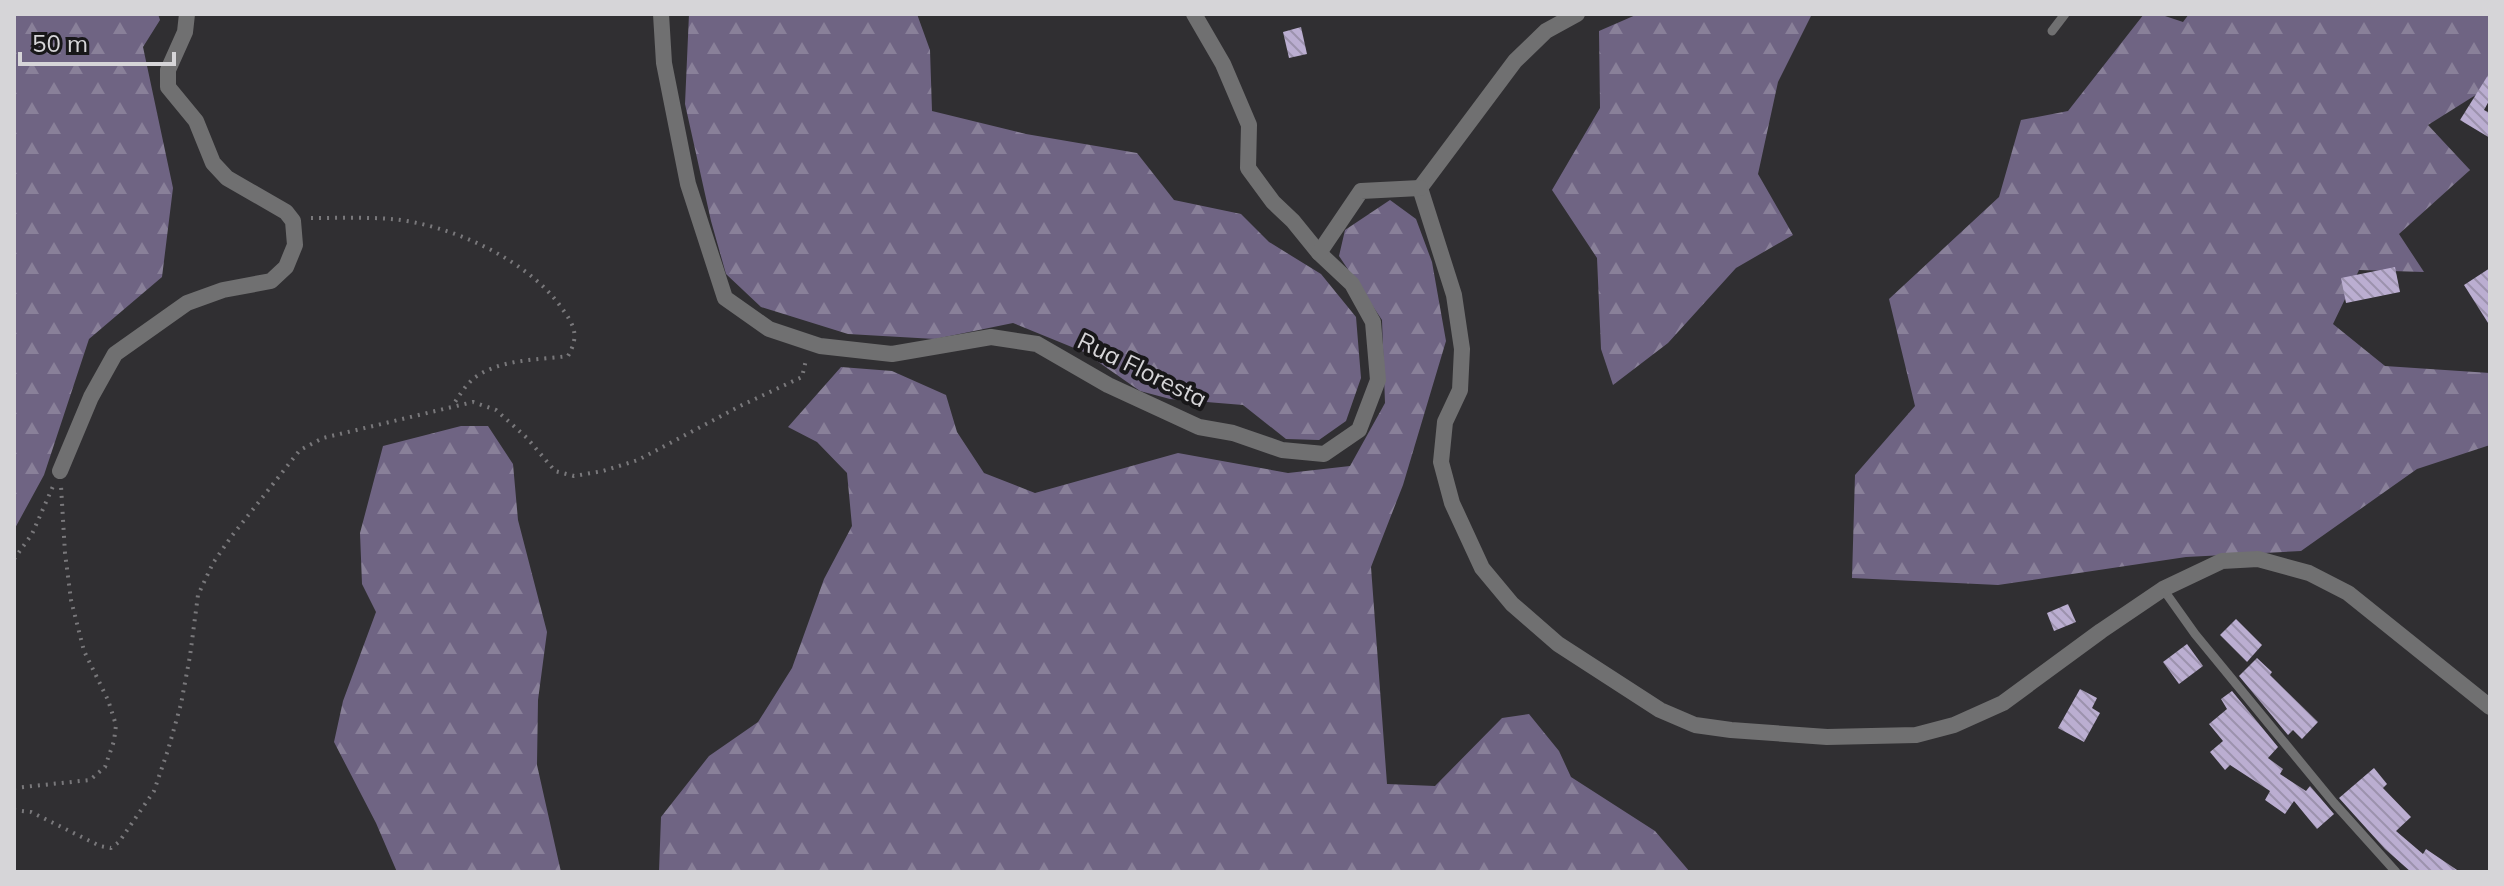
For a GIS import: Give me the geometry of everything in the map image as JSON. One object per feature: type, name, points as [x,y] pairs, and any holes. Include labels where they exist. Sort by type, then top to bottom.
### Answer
[{"type":"street","points":[[60,471],[91,397],[115,354],[187,303],[223,290],[271,281],[286,267],[295,245],[293,221],[286,212],[227,178],[213,163],[196,121],[168,87],[168,70],[185,32],[187,14]]},
{"type":"street","name":"Rua Floresta","points":[[661,14],[664,63],[688,184],[725,298],[769,329],[820,346],[892,354],[991,337],[1037,344],[1108,385],[1199,427],[1233,433],[1282,450],[1324,454],[1359,430],[1378,380],[1373,322],[1352,284],[1273,202],[1248,168],[1249,125],[1223,64],[1194,14]]},
{"type":"street","points":[[1420,188],[1515,61],[1546,31],[1577,14]]},
{"type":"street","points":[[1319,253],[1361,191],[1420,188]]},
{"type":"street","points":[[1420,188],[1454,295],[1462,349],[1460,390],[1445,422],[1441,462],[1452,503],[1482,568],[1512,604],[1558,644],[1660,710],[1695,725],[1731,730],[1827,737],[1916,735],[1954,725],[2003,703],[2163,589],[2222,561],[2258,559],[2309,573],[2348,593],[2490,707]]},
{"type":"lane","points":[[2052,31],[2065,14]]},
{"type":"lane","points":[[2163,589],[2195,634],[2334,803],[2396,872]]},
{"type":"path","points":[[293,221],[311,218],[393,219],[445,230],[511,261],[555,298],[573,324],[575,344],[568,356],[499,365],[470,382],[452,406]]},
{"type":"path","points":[[14,810],[31,812],[100,846],[111,848],[119,842],[154,791],[181,704],[198,595],[213,563],[231,537],[300,450],[323,438],[473,402],[496,410],[527,438],[555,471],[574,476],[603,471],[638,460],[802,377],[807,363],[800,339]]},
{"type":"path","points":[[14,559],[32,534],[60,471]]},
{"type":"path","points":[[14,788],[90,780],[105,767],[116,725],[108,700],[84,651],[71,600],[60,471]]},
{"type":"green space","points":[[14,14],[158,14],[160,20],[143,47],[173,188],[162,277],[89,339],[44,475],[14,530]]},
{"type":"green space","points":[[689,14],[917,14],[930,50],[932,111],[1026,134],[1137,153],[1174,200],[1241,214],[1269,242],[1321,274],[1356,317],[1361,378],[1346,421],[1319,440],[1286,439],[1243,405],[1170,399],[1140,391],[1084,352],[1013,323],[935,339],[848,334],[761,307],[726,274],[711,221],[685,104]]},
{"type":"green space","points":[[1638,14],[1812,14],[1778,82],[1758,174],[1793,235],[1736,268],[1668,343],[1613,385],[1601,349],[1597,258],[1552,190],[1600,108],[1599,31]]},
{"type":"green space","points":[[2144,14],[2159,14],[2183,22],[2189,14],[2490,14],[2490,86],[2428,125],[2470,170],[2399,234],[2424,272],[2359,270],[2333,324],[2385,366],[2490,373],[2490,445],[2417,469],[2301,551],[2186,557],[1998,585],[1852,578],[1855,475],[1915,406],[1889,299],[1999,197],[2021,120],[2068,111]]},
{"type":"green space","points":[[1390,200],[1416,219],[1432,262],[1446,341],[1403,485],[1371,567],[1387,784],[1435,786],[1502,718],[1529,714],[1559,751],[1571,777],[1655,831],[1690,872],[659,872],[661,817],[709,756],[758,722],[792,668],[824,579],[852,526],[847,473],[817,442],[788,427],[841,367],[892,371],[946,395],[957,432],[984,473],[1035,493],[1178,453],[1288,473],[1350,466],[1385,403],[1382,320],[1339,256],[1345,230]]},
{"type":"green space","points":[[461,426],[488,426],[513,464],[518,520],[547,632],[538,700],[537,765],[561,872],[397,872],[376,823],[334,742],[343,701],[376,612],[362,584],[360,533],[383,446]]},
{"type":"building","points":[[1301,27],[1307,54],[1289,58],[1283,32]]},
{"type":"building","points":[[2490,72],[2490,99],[2484,110],[2490,113],[2490,138],[2460,120]]},
{"type":"building","points":[[2395,267],[2400,292],[2346,303],[2341,278]]},
{"type":"building","points":[[2490,268],[2490,326],[2464,285]]},
{"type":"building","points":[[2068,604],[2076,622],[2054,631],[2047,613]]},
{"type":"building","points":[[2236,619],[2262,645],[2247,662],[2220,635]]},
{"type":"building","points":[[2187,644],[2203,666],[2179,684],[2163,662]]},
{"type":"building","points":[[2257,658],[2318,722],[2302,739],[2293,730],[2288,735],[2239,676]]},
{"type":"building","points":[[2080,689],[2097,698],[2092,708],[2100,713],[2084,742],[2058,728]]},
{"type":"building","points":[[2232,691],[2278,747],[2268,758],[2283,769],[2280,774],[2306,791],[2310,786],[2334,814],[2317,829],[2294,801],[2285,814],[2265,800],[2270,791],[2230,765],[2225,770],[2210,752],[2223,741],[2209,724],[2227,709],[2221,699]]},
{"type":"building","points":[[2374,768],[2387,784],[2383,788],[2411,817],[2396,831],[2423,854],[2426,849],[2460,872],[2411,872],[2385,849],[2339,798]]}]
